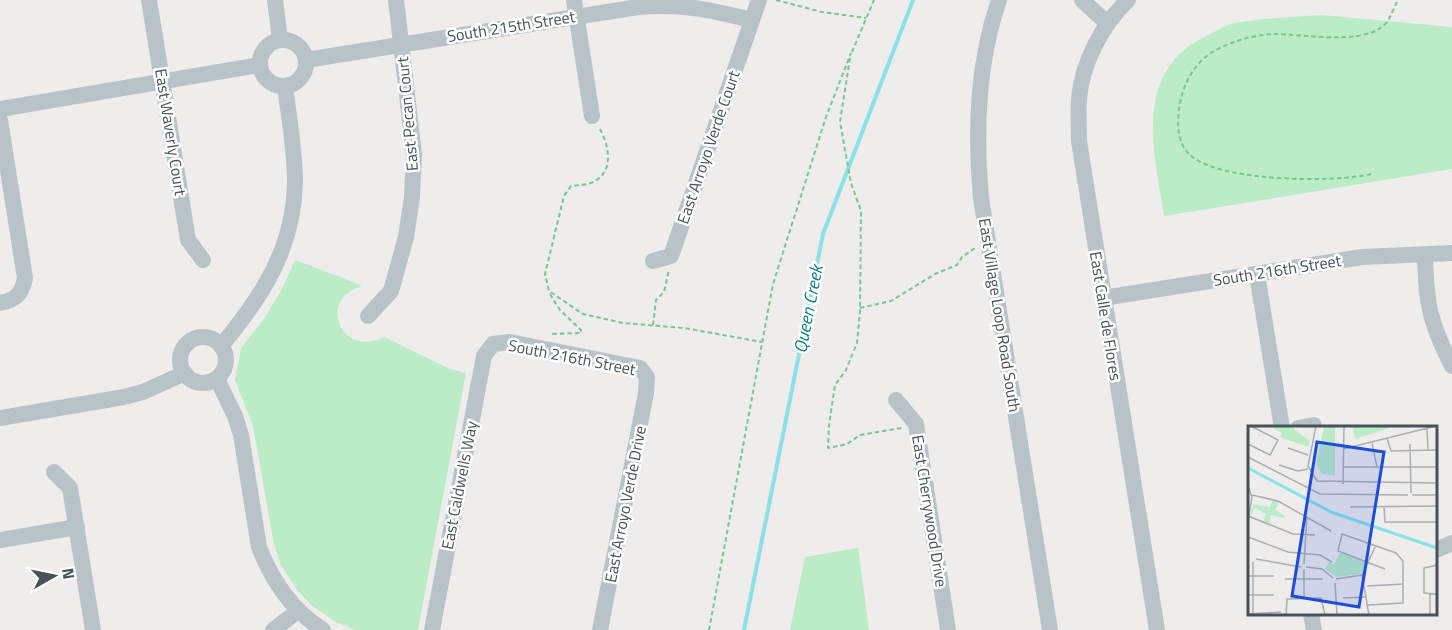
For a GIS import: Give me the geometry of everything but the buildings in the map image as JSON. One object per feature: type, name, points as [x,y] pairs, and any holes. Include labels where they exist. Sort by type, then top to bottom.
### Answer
[{"type":"street","name":"East Waverly Court","points":[[149,0],[188,240],[202,260]]},
{"type":"street","points":[[275,0],[280,39]]},
{"type":"street","name":"East Pecan Court","points":[[368,316],[391,291],[406,237],[412,197],[414,155],[396,0]]},
{"type":"street","points":[[752,20],[759,0]]},
{"type":"street","name":"East Village Loop Road South","points":[[999,0],[983,63],[978,108],[977,151],[981,198],[1050,630]]},
{"type":"street","points":[[1082,0],[1107,23]]},
{"type":"street","name":"East Calle de Flores","points":[[1118,3],[1090,56],[1079,98],[1079,141],[1157,630]]},
{"type":"street","name":"South 215th Street","points":[[306,60],[575,8],[665,4],[696,7],[752,20]]},
{"type":"street","points":[[575,8],[592,116]]},
{"type":"street","name":"East Arroyo Verde Court","points":[[670,256],[752,20]]},
{"type":"street","points":[[280,39],[294,42],[304,53],[306,60],[303,74],[292,84],[285,86],[271,83],[265,78],[259,65],[267,45],[280,39]]},
{"type":"street","points":[[0,109],[259,65]]},
{"type":"street","points":[[221,346],[248,313],[269,280],[288,232],[295,180],[285,86]]},
{"type":"street","points":[[0,120],[25,278],[23,290],[15,299],[0,303]]},
{"type":"street","name":"South 216th Street","points":[[1103,298],[1362,256],[1452,253]]},
{"type":"street","points":[[1425,255],[1425,293],[1429,314],[1436,336],[1452,366]]},
{"type":"street","points":[[653,261],[670,256]]},
{"type":"street","points":[[1257,274],[1282,426]]},
{"type":"street","points":[[203,337],[216,341],[221,346],[225,353],[225,366],[217,379],[210,382],[196,382],[185,374],[182,367],[182,353],[190,342],[203,337]]},
{"type":"street","name":"South 216th Street","points":[[493,344],[510,342],[640,368],[647,377]]},
{"type":"street","name":"East Caldwells Way","points":[[432,630],[484,356],[493,344]]},
{"type":"street","points":[[0,418],[124,398],[185,374]]},
{"type":"street","name":"East Arroyo Verde Drive","points":[[600,630],[646,393],[647,377]]},
{"type":"street","points":[[217,379],[235,416],[241,435],[259,547],[280,590],[298,611],[323,630]]},
{"type":"street","name":"East Cherrywood Drive","points":[[896,400],[916,424],[948,630]]},
{"type":"street","points":[[54,472],[70,488],[93,630]]},
{"type":"street","points":[[0,540],[76,527]]},
{"type":"street","points":[[1437,550],[1452,543]]},
{"type":"street","points":[[273,630],[298,611]]},
{"type":"street","points":[[1311,615],[1314,630]]},
{"type":"path","points":[[776,0],[822,12],[866,18]]},
{"type":"path","points":[[709,630],[773,284],[826,117],[874,0]]},
{"type":"path","points":[[1371,174],[1336,179],[1284,179],[1205,164],[1191,156],[1182,145],[1178,133],[1179,108],[1188,78],[1200,62],[1214,51],[1242,38],[1258,35],[1308,35],[1336,38],[1371,32],[1388,21],[1398,0]]},
{"type":"path","points":[[851,53],[840,122],[851,183],[861,211],[860,308],[857,343],[846,370],[835,385],[828,448],[847,444],[860,435],[916,424]]},
{"type":"path","points":[[550,350],[553,334],[581,333],[581,330],[560,309],[549,291],[545,274],[564,196],[571,186],[595,181],[603,174],[609,160],[605,138],[592,116]]},
{"type":"path","points":[[860,308],[891,301],[935,274],[957,265],[962,257],[971,250],[988,242]]},
{"type":"path","points":[[652,325],[656,300],[667,285],[670,256]]},
{"type":"path","points":[[549,291],[583,314],[623,323],[684,328],[762,342]]},
{"type":"path","points":[[560,309],[565,303]]},
{"type":"green space","points":[[1322,15],[1452,27],[1452,169],[1164,216],[1153,140],[1158,92],[1167,70],[1183,51],[1231,24]]},
{"type":"green space","points":[[295,260],[361,285],[347,293],[340,303],[338,314],[340,325],[346,334],[356,340],[369,342],[384,337],[450,369],[466,373],[418,630],[356,630],[334,621],[310,604],[297,590],[281,565],[274,545],[253,426],[235,380],[241,348],[264,319],[282,289]]},
{"type":"green space","points":[[858,548],[869,630],[790,630],[805,557]]},
{"type":"waterway","name":"Queen Creek","points":[[744,630],[823,234],[913,0]]}]
